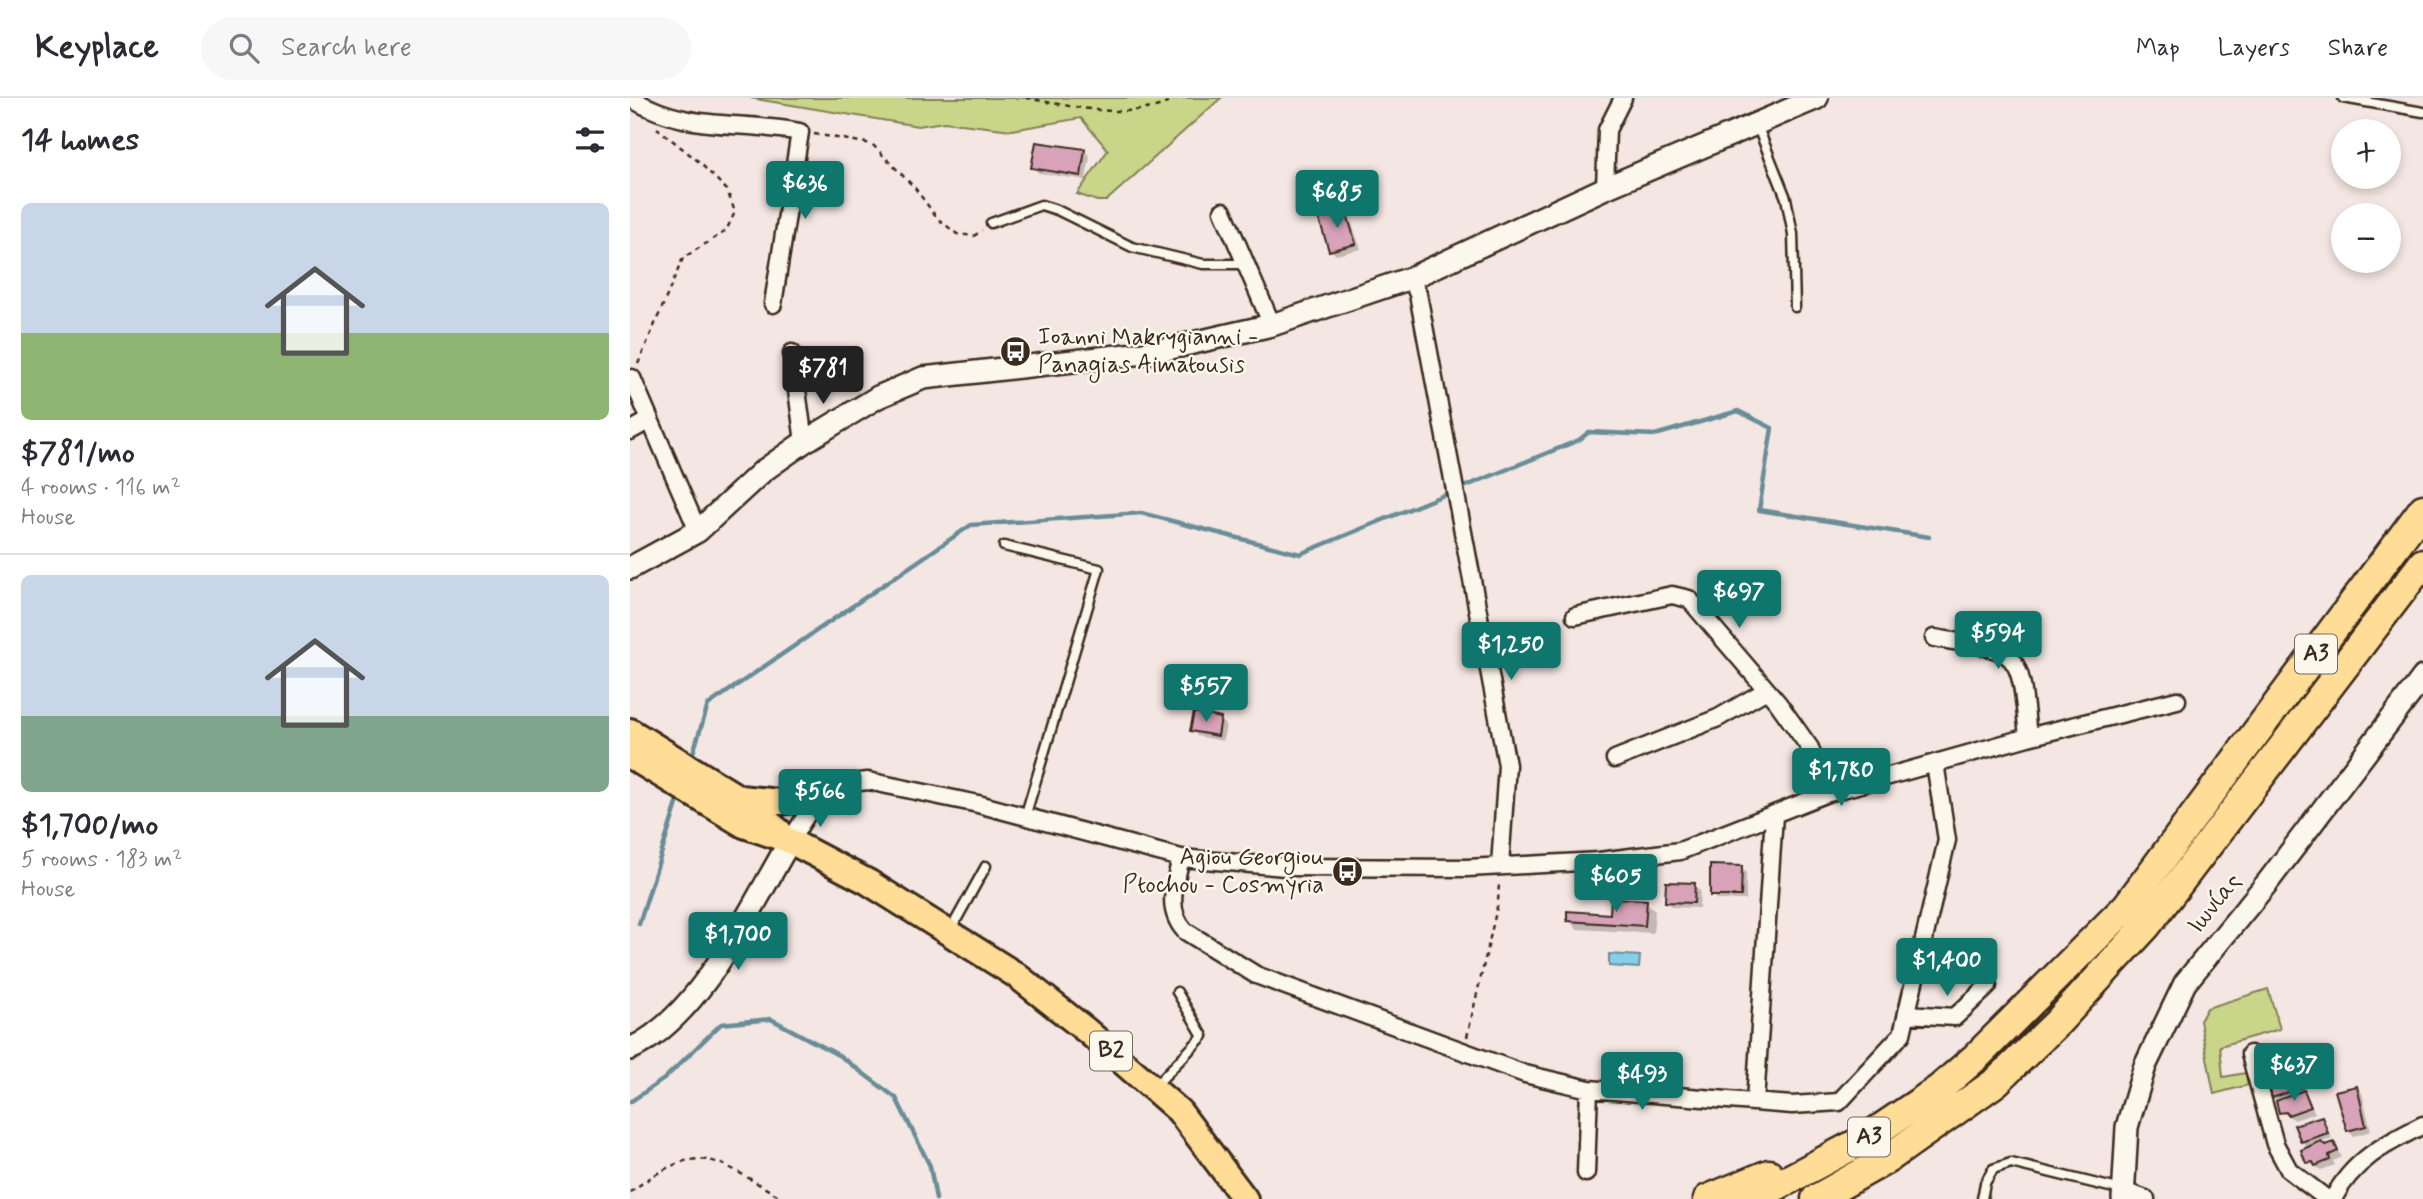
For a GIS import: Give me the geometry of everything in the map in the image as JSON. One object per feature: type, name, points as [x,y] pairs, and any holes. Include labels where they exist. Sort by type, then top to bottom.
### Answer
[{"type":"highway","name":"A3","points":[[1752,1199],[1865,1139],[1939,1089],[1976,1058],[2126,907],[2423,509]]},
{"type":"highway","name":"A3","points":[[1816,1199],[1887,1159],[1996,1082],[2057,1023],[2147,925],[2423,563]]},
{"type":"highway","points":[[1708,1199],[1761,1178],[1857,1128],[1929,1080],[1976,1058]]},
{"type":"highway","points":[[1837,1199],[1893,1167],[1954,1121],[1996,1082]]},
{"type":"main road","points":[[630,568],[698,531],[763,471],[804,442],[878,397],[923,378],[1153,352],[1272,325],[1411,278],[1605,188],[1817,98]]},
{"type":"main road","name":"Ιωνίας","points":[[2124,1195],[2127,1127],[2145,1066],[2185,983],[2267,883],[2423,677]]},
{"type":"main road","name":"B2","points":[[630,730],[744,825],[790,841],[868,882],[950,931],[1036,991],[1179,1111],[1245,1199]]},
{"type":"main road","name":"B2","points":[[630,755],[739,798],[790,841]]},
{"type":"main road","points":[[739,798],[779,802],[818,797]]},
{"type":"main road","points":[[630,1049],[671,1020],[717,965],[790,841]]},
{"type":"street","points":[[630,98],[648,109],[721,127],[800,132],[773,304]]},
{"type":"street","points":[[1605,188],[1607,130],[1623,98]]},
{"type":"street","points":[[1223,211],[1272,325]]},
{"type":"street","points":[[1411,278],[1418,294],[1458,494],[1507,765],[1500,866]]},
{"type":"street","points":[[792,352],[804,442]]},
{"type":"street","points":[[632,379],[698,531]]},
{"type":"street","points":[[630,430],[650,420]]},
{"type":"street","points":[[1575,616],[1672,595],[1689,599],[1810,748],[1825,794]]},
{"type":"street","points":[[1934,638],[2006,653],[2017,665],[2022,683],[2028,737]]},
{"type":"street","points":[[1615,759],[1718,718],[1765,691]]},
{"type":"street","points":[[790,841],[818,797],[833,785],[868,781],[1025,817],[1181,858],[1285,867],[1500,866],[1599,861],[1672,853],[1696,847],[1825,794],[2028,737],[2177,700]]},
{"type":"street","points":[[1181,858],[1172,900],[1178,923],[1185,931],[1256,975],[1463,1052],[1525,1074],[1588,1089],[1791,1105],[1839,1102],[1902,1034],[1947,839],[1935,763]]},
{"type":"street","points":[[1755,1102],[1774,815]]},
{"type":"street","points":[[1907,1014],[1955,1017],[1988,986]]},
{"type":"street","points":[[2250,1054],[2275,1144],[2289,1170],[2326,1199]]},
{"type":"street","points":[[1586,1173],[1588,1089]]},
{"type":"street","points":[[2333,1199],[2343,1178],[2373,1150],[2423,1125]]},
{"type":"street","points":[[2124,1195],[2146,1199]]},
{"type":"lane","points":[[2343,98],[2423,112]]},
{"type":"lane","points":[[1757,125],[1786,198],[1793,234],[1796,307]]},
{"type":"lane","points":[[991,223],[1041,205],[1058,210],[1132,247],[1203,264],[1246,264]]},
{"type":"lane","points":[[1004,546],[1099,569],[1025,817]]},
{"type":"lane","points":[[950,931],[986,866]]},
{"type":"lane","points":[[1153,1089],[1203,1037],[1177,992]]},
{"type":"lane","points":[[1982,1199],[1985,1183],[1993,1169],[2011,1163],[2124,1195]]},
{"type":"path","points":[[1026,98],[1109,112],[1166,104],[1177,98]]},
{"type":"path","points":[[632,379],[683,258],[726,232],[735,212],[727,190],[698,160],[658,131],[648,109]]},
{"type":"path","points":[[800,132],[872,144],[915,188],[937,218],[957,234],[974,236],[991,223]]},
{"type":"path","points":[[1463,1052],[1499,903],[1500,866]]},
{"type":"path","points":[[630,1192],[663,1168],[682,1159],[706,1158],[784,1199]]},
{"type":"green space","points":[[750,98],[1221,98],[1106,201],[1097,201],[1077,194],[1108,150],[1081,118],[1012,130],[944,122],[918,126]]},
{"type":"green space","points":[[2268,989],[2280,1029],[2220,1046],[2223,1077],[2246,1073],[2248,1085],[2214,1094],[2200,1021],[2207,1008]]},
{"type":"water","points":[[1609,954],[1640,956],[1639,968],[1609,966]]},
{"type":"building","points":[[1036,142],[1085,149],[1081,176],[1031,168]]},
{"type":"building","points":[[1345,208],[1356,244],[1329,251],[1318,216]]},
{"type":"building","points":[[1194,712],[1221,718],[1218,736],[1190,731]]},
{"type":"building","points":[[1710,865],[1742,866],[1741,896],[1710,896]]},
{"type":"building","points":[[1666,882],[1695,883],[1694,903],[1665,902]]},
{"type":"building","points":[[1611,898],[1647,900],[1645,926],[1567,921],[1567,911],[1610,914]]},
{"type":"building","points":[[2297,1070],[2303,1087],[2272,1098],[2268,1085],[2273,1082],[2273,1077]]},
{"type":"building","points":[[2357,1086],[2366,1126],[2347,1131],[2335,1091]]},
{"type":"building","points":[[2304,1090],[2311,1107],[2288,1115],[2286,1112],[2279,1113],[2276,1101]]},
{"type":"building","points":[[2322,1116],[2328,1133],[2301,1142],[2294,1125]]},
{"type":"building","points":[[2321,1141],[2325,1145],[2334,1142],[2338,1151],[2329,1155],[2330,1160],[2315,1166],[2313,1162],[2306,1163],[2301,1150]]},
{"type":"waterway","points":[[1459,489],[1579,440],[1589,432],[1655,435],[1738,411],[1772,428],[1759,510],[1929,537]]},
{"type":"waterway","points":[[691,759],[708,705],[971,525],[1141,513],[1300,554],[1451,492]]},
{"type":"waterway","points":[[639,924],[680,794]]},
{"type":"waterway","points":[[630,1102],[664,1079],[721,1024],[771,1019],[840,1056],[896,1098],[930,1166],[936,1199]]},
{"type":"place","name":"Ioanni Makrygianni - Panagias Aimatousis","points":[[1015,351]]},
{"type":"place","name":"Agiou Georgiou Ptochou - Cosmyria","points":[[1347,871]]}]
